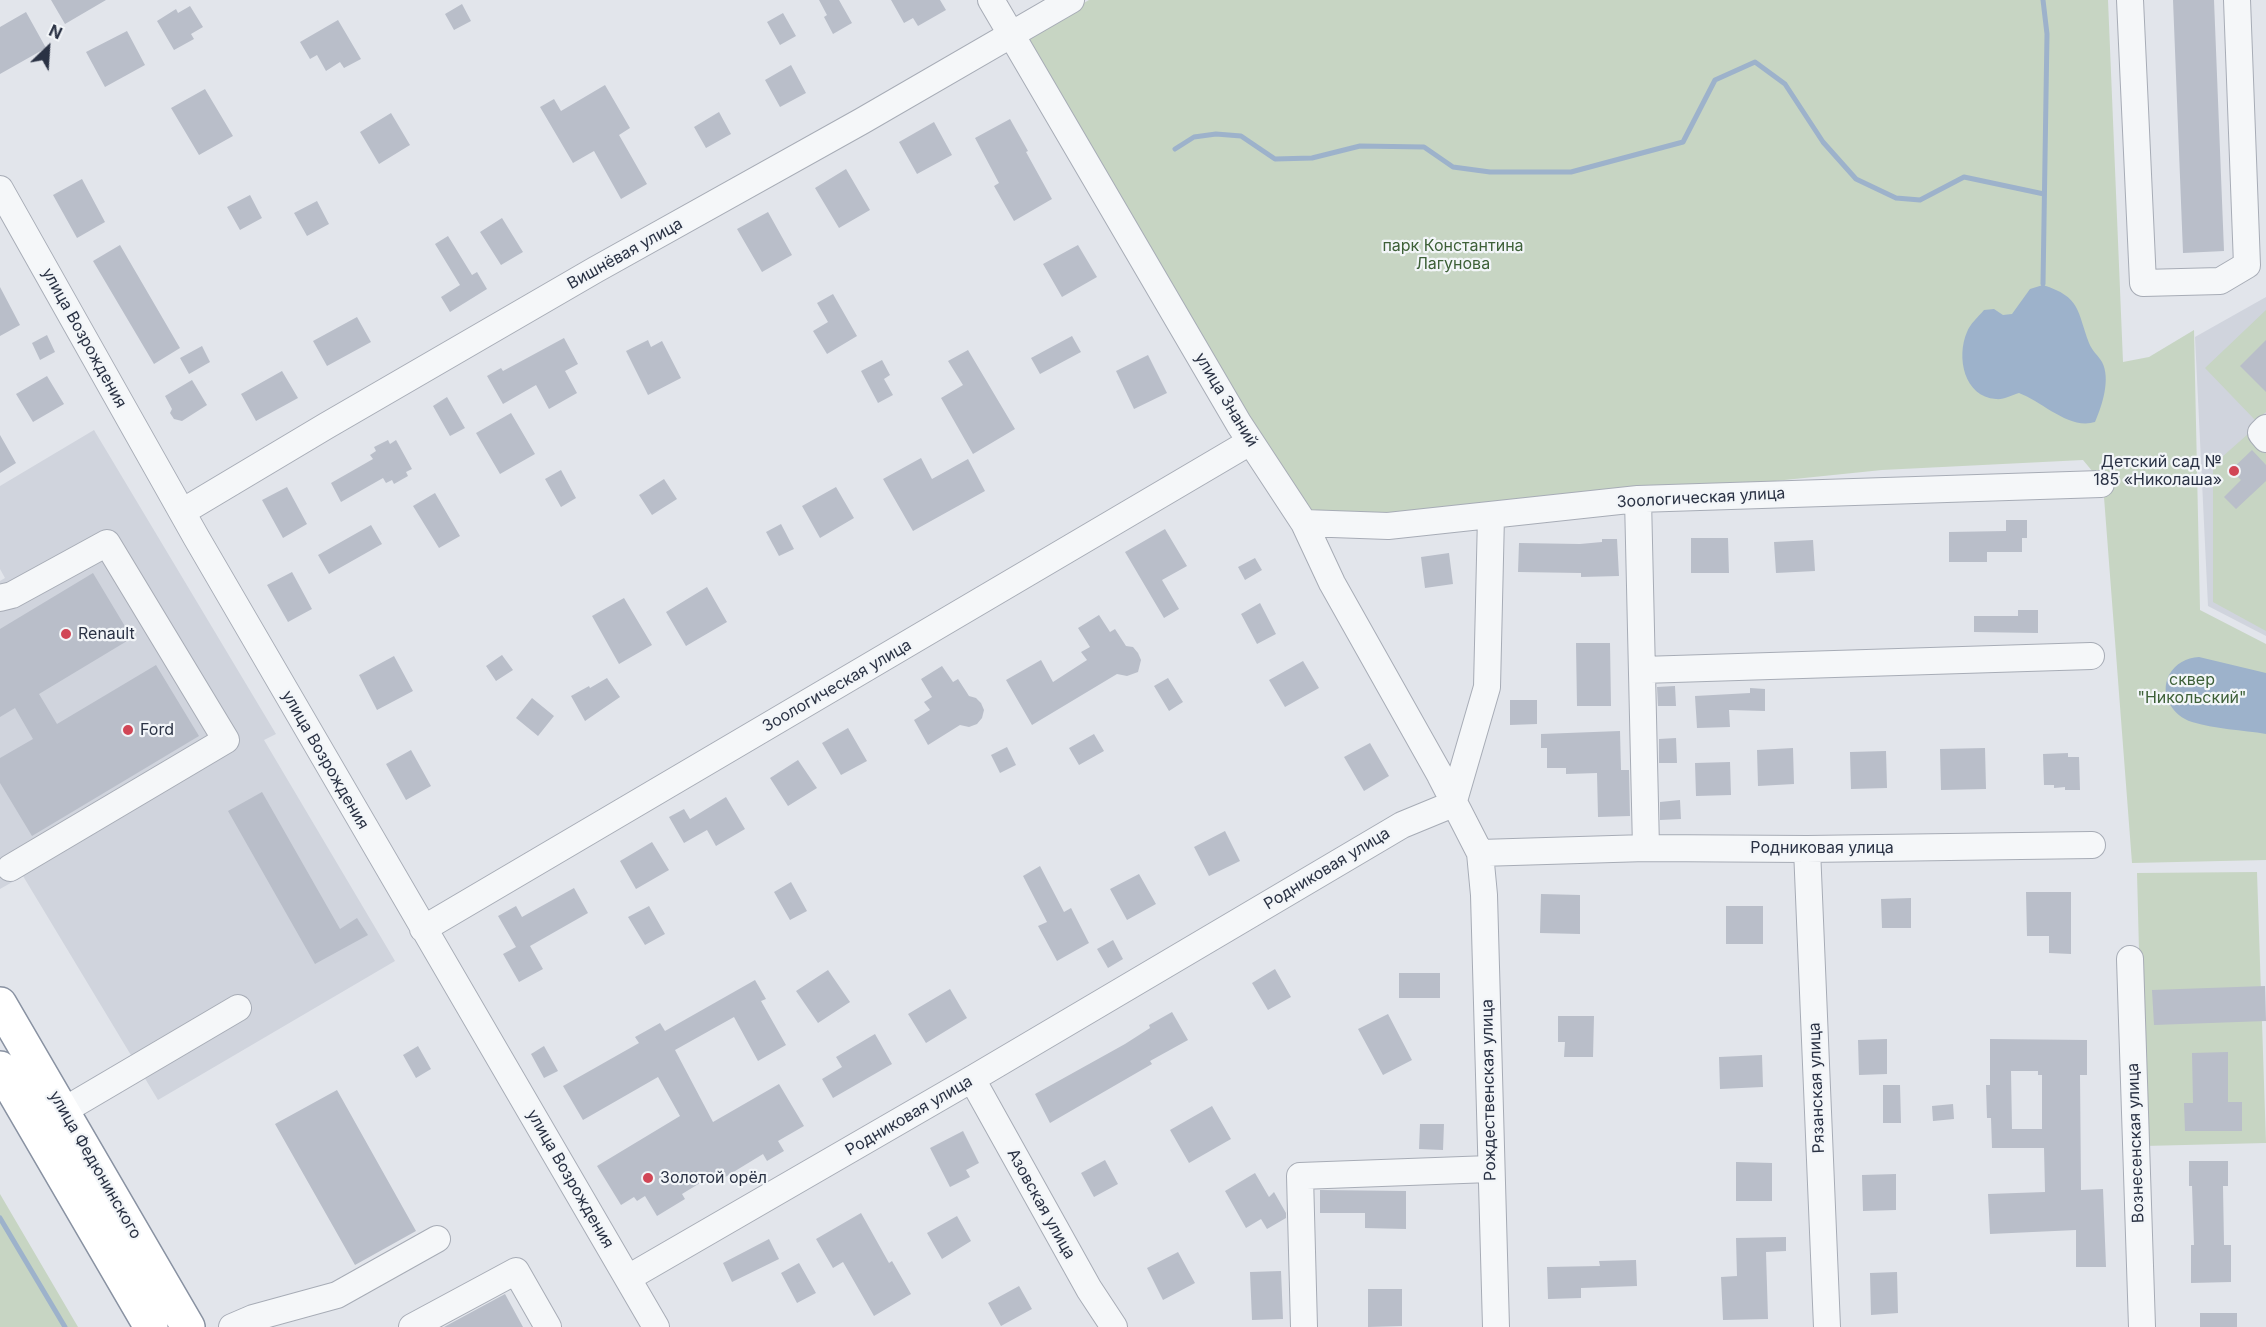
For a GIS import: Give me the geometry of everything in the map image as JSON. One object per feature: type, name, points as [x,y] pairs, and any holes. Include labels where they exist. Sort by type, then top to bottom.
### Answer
[{"type":"highway","name":"улица Федюнинского","points":[[0,1004],[188,1327]]},
{"type":"highway","name":"улица Федюнинского","points":[[0,1068],[151,1327]]},
{"type":"street","name":"улица Знаний","points":[[991,0],[1250,442],[1304,523],[1332,583],[1440,775],[1453,804]]},
{"type":"street","name":"Вишнёвая улица","points":[[182,512],[554,294],[862,121],[1071,0]]},
{"type":"street","points":[[2130,0],[2143,283],[2220,281],[2247,265],[2237,0]]},
{"type":"street","name":"улица Возрождения","points":[[0,189],[182,512],[656,1327]]},
{"type":"street","points":[[2266,428],[2261,433],[2266,439]]},
{"type":"street","name":"Зоологическая улица","points":[[423,929],[1250,442]]},
{"type":"street","name":"Зоологическая улица","points":[[1304,523],[1388,526],[1638,499],[2101,484]]},
{"type":"street","points":[[1638,499],[1646,848]]},
{"type":"street","points":[[1480,853],[1453,804],[1488,687],[1491,516]]},
{"type":"street","points":[[0,598],[12,595],[107,543],[226,740],[3,864]]},
{"type":"street","points":[[1642,670],[2091,656]]},
{"type":"street","name":"Родниковая улица","points":[[628,1278],[972,1079],[1402,825],[1453,804]]},
{"type":"street","name":"Родниковая улица","points":[[1480,853],[1646,848],[1807,849],[2092,845]]},
{"type":"street","name":"Рязанская улица","points":[[1807,849],[1827,1327]]},
{"type":"street","name":"Рождественская улица","points":[[1480,853],[1484,895],[1496,1327]]},
{"type":"street","name":"Вознесенская улица","points":[[2130,958],[2142,1327]]},
{"type":"street","points":[[63,1111],[238,1008]]},
{"type":"street","name":"Азовская улица","points":[[972,1079],[1089,1289],[1114,1327]]},
{"type":"street","points":[[1304,1327],[1300,1176],[1490,1169]]},
{"type":"street","points":[[232,1327],[245,1320],[337,1294],[437,1239]]},
{"type":"street","points":[[412,1327],[516,1271],[548,1327]]},
{"type":"shaded area","name":"Детский сад № 185 «Николаша»","points":[[2266,297],[2266,636],[2208,606],[2195,337]]},
{"type":"shaded area","points":[[94,430],[276,734],[264,740],[395,961],[158,1100],[23,876],[0,889],[0,581],[5,578],[0,569],[0,486]]},
{"type":"green space","name":"парк Константина Лагунова","points":[[1089,0],[2108,0],[2123,362],[2149,357],[2194,330],[2200,610],[2266,644],[2266,860],[2132,863],[2103,484],[2083,460],[1882,470],[1366,520],[1307,516],[1027,36]]},
{"type":"green space","points":[[2266,310],[2266,412],[2256,421],[2205,368]]},
{"type":"green space","points":[[2248,434],[2266,453],[2266,631],[2213,602],[2213,465]]},
{"type":"green space","points":[[2257,872],[2266,1143],[2144,1146],[2137,873]]},
{"type":"green space","points":[[0,1194],[78,1327],[0,1327]]},
{"type":"water","points":[[2043,285],[2065,295],[2076,306],[2090,346],[2105,369],[2106,384],[2103,400],[2095,422],[2085,423],[2066,419],[2019,393],[1999,399],[1985,397],[1976,391],[1965,374],[1962,353],[1968,329],[1974,321],[1984,310],[1994,309],[2003,315],[2012,314],[2030,289]]},
{"type":"water","points":[[2199,657],[2266,673],[2266,734],[2192,722],[2174,710],[2166,690],[2169,675],[2182,662]]},
{"type":"building","points":[[51,0],[106,0],[65,24]]},
{"type":"building","points":[[819,0],[839,0],[852,23],[833,34],[824,17],[827,15]]},
{"type":"building","points":[[891,0],[940,0],[946,10],[918,26],[913,18],[904,23]]},
{"type":"building","points":[[2173,0],[2214,0],[2224,251],[2183,253]]},
{"type":"building","points":[[462,4],[471,21],[454,30],[445,14]]},
{"type":"building","points":[[190,6],[203,27],[191,34],[194,39],[174,50],[157,21],[176,9],[178,13]]},
{"type":"building","points":[[26,12],[46,48],[0,74],[0,27]]},
{"type":"building","points":[[783,13],[796,36],[780,45],[767,22]]},
{"type":"building","points":[[338,20],[361,59],[344,68],[340,62],[326,71],[317,55],[310,59],[300,42]]},
{"type":"building","points":[[127,31],[145,65],[105,87],[86,52]]},
{"type":"building","points":[[791,65],[806,93],[780,107],[765,80]]},
{"type":"building","points":[[605,85],[630,128],[619,135],[647,184],[621,199],[594,151],[573,163],[540,107],[554,99],[561,111]]},
{"type":"building","points":[[205,89],[233,136],[199,155],[171,108]]},
{"type":"building","points":[[719,112],[731,134],[706,148],[694,127]]},
{"type":"building","points":[[391,113],[410,145],[379,164],[360,132]]},
{"type":"building","points":[[1010,119],[1052,199],[1014,221],[994,186],[999,183],[975,138]]},
{"type":"building","points":[[934,122],[952,155],[917,174],[899,142]]},
{"type":"building","points":[[846,169],[870,210],[839,228],[815,188]]},
{"type":"building","points":[[82,179],[105,222],[77,238],[53,195]]},
{"type":"building","points":[[250,195],[262,218],[240,230],[227,207]]},
{"type":"building","points":[[317,201],[329,224],[307,236],[294,213]]},
{"type":"building","points":[[768,212],[792,255],[762,272],[737,229]]},
{"type":"building","points":[[502,218],[523,252],[501,265],[480,232]]},
{"type":"building","points":[[448,236],[472,275],[477,272],[487,289],[450,312],[441,297],[460,285],[435,244]]},
{"type":"building","points":[[120,245],[180,348],[154,364],[93,261]]},
{"type":"building","points":[[1078,245],[1097,277],[1062,297],[1043,264]]},
{"type":"building","points":[[0,287],[20,325],[0,336]]},
{"type":"building","points":[[833,294],[857,336],[827,354],[813,331],[828,322],[817,303]]},
{"type":"building","points":[[357,317],[371,342],[327,366],[313,341]]},
{"type":"building","points":[[47,335],[55,352],[40,360],[32,343]]},
{"type":"building","points":[[1072,336],[1081,352],[1040,374],[1031,358]]},
{"type":"building","points":[[564,338],[578,364],[565,371],[577,393],[549,409],[536,385],[503,404],[487,376],[501,368],[503,371]]},
{"type":"building","points":[[648,340],[651,347],[662,341],[681,378],[648,395],[626,351]]},
{"type":"building","points":[[2266,340],[2266,392],[2240,366]]},
{"type":"building","points":[[202,346],[210,362],[189,374],[180,358]]},
{"type":"building","points":[[968,350],[1015,429],[973,454],[941,398],[963,385],[948,361]]},
{"type":"building","points":[[1148,355],[1167,393],[1134,409],[1116,371]]},
{"type":"building","points":[[882,360],[890,375],[884,379],[893,395],[878,403],[861,371]]},
{"type":"building","points":[[282,371],[298,398],[256,421],[241,394]]},
{"type":"building","points":[[47,376],[64,404],[33,422],[16,394]]},
{"type":"building","points":[[192,380],[207,405],[182,421],[174,419],[165,396]]},
{"type":"building","points":[[447,397],[465,428],[450,436],[433,406]]},
{"type":"building","points":[[511,413],[535,454],[500,474],[476,433]]},
{"type":"building","points":[[0,435],[16,463],[0,473]]},
{"type":"building","points":[[388,440],[390,444],[396,440],[412,469],[406,472],[408,476],[394,484],[392,480],[386,483],[383,478],[341,502],[331,483],[373,459],[370,455],[376,451],[374,447]]},
{"type":"building","points":[[2252,450],[2266,465],[2266,481],[2236,509],[2224,497],[2241,480],[2231,470]]},
{"type":"building","points":[[921,458],[932,479],[968,459],[985,491],[913,531],[883,479]]},
{"type":"building","points":[[561,470],[576,498],[561,507],[545,479]]},
{"type":"building","points":[[664,479],[677,499],[652,515],[639,495]]},
{"type":"building","points":[[287,487],[307,524],[283,538],[262,500]]},
{"type":"building","points":[[836,487],[854,518],[820,538],[802,506]]},
{"type":"building","points":[[435,493],[460,536],[439,548],[413,506]]},
{"type":"building","points":[[2006,520],[2027,520],[2027,538],[2022,538],[2022,552],[1987,552],[1987,562],[1949,562],[1949,532],[2006,531]]},
{"type":"building","points":[[781,524],[794,549],[779,556],[766,532]]},
{"type":"building","points":[[371,525],[382,544],[329,574],[318,555]]},
{"type":"building","points":[[1165,529],[1187,566],[1162,580],[1179,609],[1164,618],[1125,552]]},
{"type":"building","points":[[1691,538],[1728,538],[1729,573],[1691,573]]},
{"type":"building","points":[[1602,539],[1617,539],[1619,576],[1581,577],[1581,573],[1518,572],[1519,543],[1580,544],[1602,542]]},
{"type":"building","points":[[1813,540],[1815,571],[1776,573],[1774,542]]},
{"type":"building","points":[[1449,553],[1453,584],[1425,588],[1421,557]]},
{"type":"building","points":[[1255,558],[1262,570],[1245,580],[1238,567]]},
{"type":"building","points":[[292,572],[312,609],[288,622],[267,585]]},
{"type":"building","points":[[93,573],[132,638],[39,694],[57,724],[156,665],[199,736],[32,836],[0,783],[0,758],[33,739],[15,708],[0,717],[0,629]]},
{"type":"building","points":[[707,587],[727,622],[686,646],[666,612]]},
{"type":"building","points":[[624,598],[652,645],[619,664],[592,616]]},
{"type":"building","points":[[1260,603],[1276,634],[1257,644],[1241,614]]},
{"type":"building","points":[[2018,610],[2038,610],[2038,633],[1974,632],[1974,616],[2018,616]]},
{"type":"building","points":[[1099,615],[1110,632],[1115,629],[1126,646],[1133,647],[1138,653],[1141,660],[1138,672],[1127,676],[1117,674],[1032,725],[1006,680],[1041,660],[1053,682],[1087,660],[1081,652],[1090,647],[1078,628]]},
{"type":"building","points":[[1576,643],[1610,643],[1611,706],[1577,706]]},
{"type":"building","points":[[502,655],[513,670],[496,681],[486,666]]},
{"type":"building","points":[[394,656],[413,691],[377,710],[359,675]]},
{"type":"building","points":[[1303,661],[1319,688],[1285,707],[1269,680]]},
{"type":"building","points":[[942,666],[953,682],[958,679],[969,696],[976,698],[984,710],[977,724],[969,727],[960,725],[928,745],[914,720],[930,710],[924,702],[932,697],[921,679]]},
{"type":"building","points":[[607,678],[620,697],[585,721],[571,696]]},
{"type":"building","points":[[1168,678],[1183,702],[1169,711],[1154,686]]},
{"type":"building","points":[[1675,686],[1676,706],[1658,706],[1657,687]]},
{"type":"building","points":[[1750,688],[1765,689],[1765,711],[1729,710],[1730,727],[1697,728],[1695,696],[1750,693]]},
{"type":"building","points":[[532,698],[554,716],[538,736],[516,718]]},
{"type":"building","points":[[1510,700],[1537,700],[1537,724],[1510,725]]},
{"type":"building","points":[[848,728],[867,761],[841,775],[822,743]]},
{"type":"building","points":[[1620,731],[1621,770],[1629,770],[1630,816],[1598,817],[1597,773],[1566,774],[1566,768],[1547,768],[1547,748],[1541,748],[1541,734]]},
{"type":"building","points":[[1094,734],[1104,751],[1079,765],[1069,748]]},
{"type":"building","points":[[1676,738],[1677,763],[1659,763],[1659,739]]},
{"type":"building","points":[[1370,743],[1389,776],[1364,791],[1344,757]]},
{"type":"building","points":[[1007,747],[1016,765],[1000,773],[991,755]]},
{"type":"building","points":[[1793,748],[1794,784],[1758,786],[1757,750]]},
{"type":"building","points":[[1985,748],[1986,789],[1941,790],[1940,749]]},
{"type":"building","points":[[411,750],[431,786],[406,800],[386,764]]},
{"type":"building","points":[[1886,751],[1887,788],[1851,789],[1850,752]]},
{"type":"building","points":[[2068,753],[2068,757],[2079,757],[2080,790],[2065,790],[2065,787],[2054,788],[2054,785],[2044,785],[2043,754]]},
{"type":"building","points":[[798,760],[817,788],[788,806],[770,778]]},
{"type":"building","points":[[1730,762],[1731,795],[1696,796],[1695,763]]},
{"type":"building","points":[[262,792],[340,929],[357,918],[368,935],[315,964],[228,811]]},
{"type":"building","points":[[726,797],[745,829],[716,846],[707,830],[684,843],[669,817],[684,809],[690,819]]},
{"type":"building","points":[[1680,800],[1681,819],[1660,820],[1660,802]]},
{"type":"building","points":[[1225,831],[1240,861],[1209,876],[1194,847]]},
{"type":"building","points":[[652,842],[669,870],[636,889],[620,861]]},
{"type":"building","points":[[1040,866],[1064,912],[1071,908],[1089,943],[1057,961],[1038,926],[1047,922],[1023,876]]},
{"type":"building","points":[[1139,874],[1156,904],[1127,920],[1110,889]]},
{"type":"building","points":[[791,882],[807,911],[790,920],[774,892]]},
{"type":"building","points":[[574,888],[588,913],[530,946],[543,969],[519,982],[503,954],[516,947],[498,916],[516,906],[522,917]]},
{"type":"building","points":[[2026,892],[2071,892],[2071,954],[2049,953],[2049,936],[2027,936]]},
{"type":"building","points":[[1541,894],[1580,895],[1580,934],[1540,933]]},
{"type":"building","points":[[1911,898],[1911,928],[1882,928],[1881,899]]},
{"type":"building","points":[[649,906],[665,934],[645,945],[628,917]]},
{"type":"building","points":[[1726,906],[1763,906],[1763,944],[1726,944]]},
{"type":"building","points":[[1113,940],[1123,959],[1108,968],[1097,949]]},
{"type":"building","points":[[1275,969],[1291,997],[1268,1010],[1252,983]]},
{"type":"building","points":[[828,970],[850,1002],[818,1023],[796,991]]},
{"type":"building","points":[[1399,973],[1440,973],[1440,998],[1399,998]]},
{"type":"building","points":[[755,980],[766,999],[761,1001],[786,1045],[758,1061],[734,1017],[675,1050],[713,1122],[779,1084],[804,1126],[778,1141],[784,1151],[767,1161],[763,1154],[722,1179],[718,1172],[682,1194],[685,1199],[657,1216],[645,1196],[637,1201],[634,1197],[621,1205],[597,1166],[680,1116],[658,1077],[583,1120],[563,1086],[639,1043],[635,1037],[660,1023],[665,1031]]},
{"type":"building","points":[[2265,986],[2266,1021],[2154,1025],[2152,990]]},
{"type":"building","points":[[950,989],[967,1018],[926,1043],[908,1014]]},
{"type":"building","points":[[1172,1012],[1188,1040],[1150,1061],[1152,1064],[1050,1123],[1035,1094],[1125,1044],[1150,1028],[1149,1025]]},
{"type":"building","points":[[1388,1014],[1412,1060],[1383,1075],[1358,1029]]},
{"type":"building","points":[[1558,1016],[1594,1016],[1593,1057],[1564,1057],[1565,1042],[1558,1042]]},
{"type":"building","points":[[875,1034],[892,1064],[833,1098],[822,1079],[842,1067],[836,1057]]},
{"type":"building","points":[[1887,1039],[1887,1074],[1859,1075],[1858,1040]]},
{"type":"building","points":[[1990,1039],[2087,1040],[2087,1075],[2080,1075],[2081,1190],[2103,1189],[2106,1267],[2076,1267],[2076,1230],[1990,1234],[1988,1194],[2045,1192],[2044,1148],[1992,1148],[1991,1118],[1987,1118],[1986,1085],[1990,1085]],"holes":[[[2011,1071],[2038,1071],[2038,1075],[2042,1075],[2042,1129],[2012,1129]]]},
{"type":"building","points":[[418,1046],[431,1069],[416,1078],[403,1055]]},
{"type":"building","points":[[544,1046],[558,1071],[544,1078],[531,1054]]},
{"type":"building","points":[[2228,1052],[2228,1102],[2242,1102],[2242,1131],[2185,1131],[2184,1103],[2193,1103],[2192,1053]]},
{"type":"building","points":[[1762,1055],[1763,1087],[1720,1089],[1719,1057]]},
{"type":"building","points":[[1883,1085],[1900,1085],[1901,1123],[1883,1123]]},
{"type":"building","points":[[337,1090],[416,1231],[355,1265],[275,1124]]},
{"type":"building","points":[[1953,1104],[1954,1119],[1933,1121],[1932,1106]]},
{"type":"building","points":[[1212,1106],[1231,1139],[1189,1163],[1170,1130]]},
{"type":"building","points":[[1420,1124],[1444,1124],[1443,1150],[1419,1149]]},
{"type":"building","points":[[963,1131],[979,1163],[966,1170],[970,1177],[950,1187],[930,1148]]},
{"type":"building","points":[[1105,1160],[1118,1184],[1094,1197],[1081,1173]]},
{"type":"building","points":[[2189,1161],[2228,1161],[2228,1186],[2223,1186],[2224,1245],[2231,1245],[2231,1282],[2191,1283],[2191,1245],[2194,1245]]},
{"type":"building","points":[[1736,1162],[1772,1163],[1772,1201],[1736,1201]]},
{"type":"building","points":[[1255,1173],[1269,1197],[1274,1192],[1286,1213],[1286,1218],[1267,1229],[1261,1219],[1246,1228],[1225,1191]]},
{"type":"building","points":[[1896,1174],[1896,1210],[1863,1211],[1862,1175]]},
{"type":"building","points":[[1320,1190],[1406,1191],[1406,1229],[1365,1228],[1365,1213],[1320,1213]]},
{"type":"building","points":[[861,1213],[889,1263],[892,1261],[911,1294],[874,1316],[843,1262],[833,1268],[816,1239]]},
{"type":"building","points":[[957,1216],[971,1241],[942,1259],[927,1233]]},
{"type":"building","points":[[1786,1237],[1786,1251],[1766,1252],[1768,1319],[1723,1320],[1721,1277],[1737,1276],[1736,1238]]},
{"type":"building","points":[[769,1239],[779,1259],[732,1282],[723,1263]]},
{"type":"building","points":[[1178,1252],[1195,1283],[1163,1300],[1147,1268]]},
{"type":"building","points":[[1636,1260],[1637,1286],[1581,1288],[1581,1298],[1548,1299],[1547,1267],[1600,1266],[1599,1261]]},
{"type":"building","points":[[799,1263],[816,1293],[797,1303],[781,1273]]},
{"type":"building","points":[[1281,1271],[1283,1319],[1252,1320],[1250,1272]]},
{"type":"building","points":[[1897,1272],[1898,1313],[1871,1315],[1870,1273]]},
{"type":"building","points":[[1019,1286],[1032,1309],[1001,1326],[988,1303]]},
{"type":"building","points":[[1368,1289],[1402,1289],[1402,1326],[1368,1327]]},
{"type":"building","points":[[505,1294],[523,1327],[444,1327]]},
{"type":"building","points":[[2200,1313],[2237,1313],[2237,1327],[2200,1327]]},
{"type":"waterway","points":[[2043,0],[2047,34],[2043,284]]},
{"type":"waterway","points":[[1175,149],[1194,137],[1216,134],[1241,136],[1275,159],[1312,158],[1360,146],[1424,147],[1453,167],[1490,172],[1571,172],[1683,142],[1715,80],[1755,62],[1785,84],[1823,142],[1856,179],[1896,198],[1920,200],[1964,177],[2044,194]]},
{"type":"waterway","points":[[0,1218],[65,1327]]},
{"type":"place","name":"Детский сад № 185 «Николаша»","points":[[2234,471]]},
{"type":"place","name":"Renault","points":[[66,634]]},
{"type":"place","name":"Ford","points":[[128,730]]},
{"type":"place","name":"Золотой орёл","points":[[648,1178]]},
{"type":"park label","name":"сквер \"Никольский\"","points":[[2192,689]]}]
